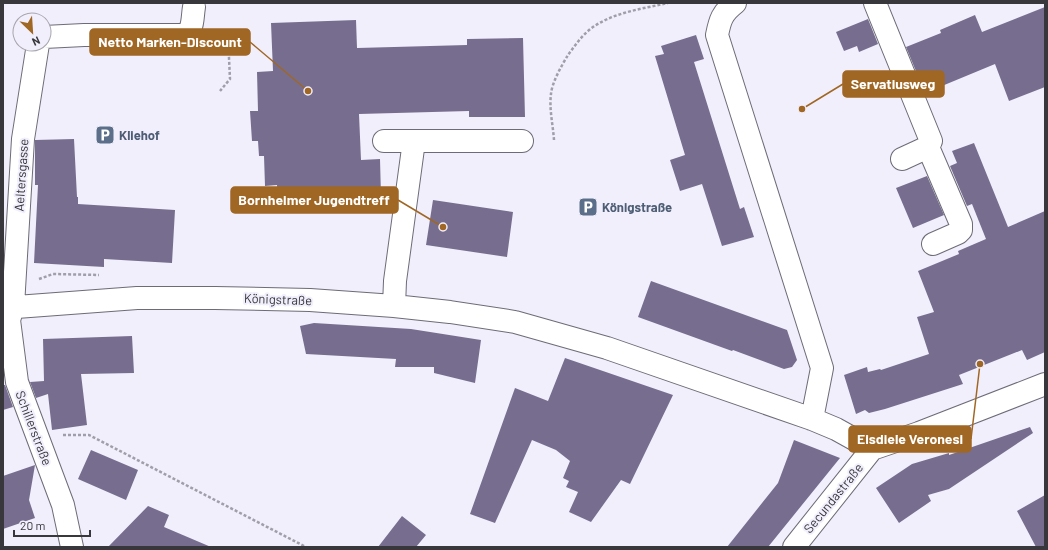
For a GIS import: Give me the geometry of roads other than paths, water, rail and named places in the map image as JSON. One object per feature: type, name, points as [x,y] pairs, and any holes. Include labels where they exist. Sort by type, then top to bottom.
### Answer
[{"type":"street","points":[[735,3],[727,9],[720,20],[717,35],[822,368],[812,419]]},
{"type":"street","points":[[875,3],[931,141],[928,147],[902,159]]},
{"type":"street","points":[[52,37],[187,34],[190,31],[194,7]]},
{"type":"street","name":"Aeltersgasse","points":[[8,307],[23,139],[37,52]]},
{"type":"street","points":[[384,141],[522,141]]},
{"type":"street","points":[[394,306],[395,281],[414,141]]},
{"type":"street","points":[[928,147],[961,224],[961,230],[958,233],[933,244]]},
{"type":"street","name":"Königstraße","points":[[8,307],[137,298],[310,300],[450,312],[515,322],[607,348],[812,419],[836,429],[872,449]]},
{"type":"street","name":"Schillerstraße","points":[[8,307],[17,382],[63,505],[72,547]]},
{"type":"street","points":[[872,449],[919,433],[1045,384]]},
{"type":"street","name":"Secundastraße","points":[[794,547],[872,449]]},
{"type":"place","name":"Netto Marken-Discount","points":[[308,91]]},
{"type":"place","name":"Servatiusweg","points":[[802,109]]},
{"type":"place","name":"Kliehof","points":[[105,135]]},
{"type":"place","name":"Königstraße","points":[[588,207]]},
{"type":"place","name":"Bornheimer Jugendtreff","points":[[443,227]]},
{"type":"place","name":"Eisdiele Veronesi","points":[[980,364]]}]
